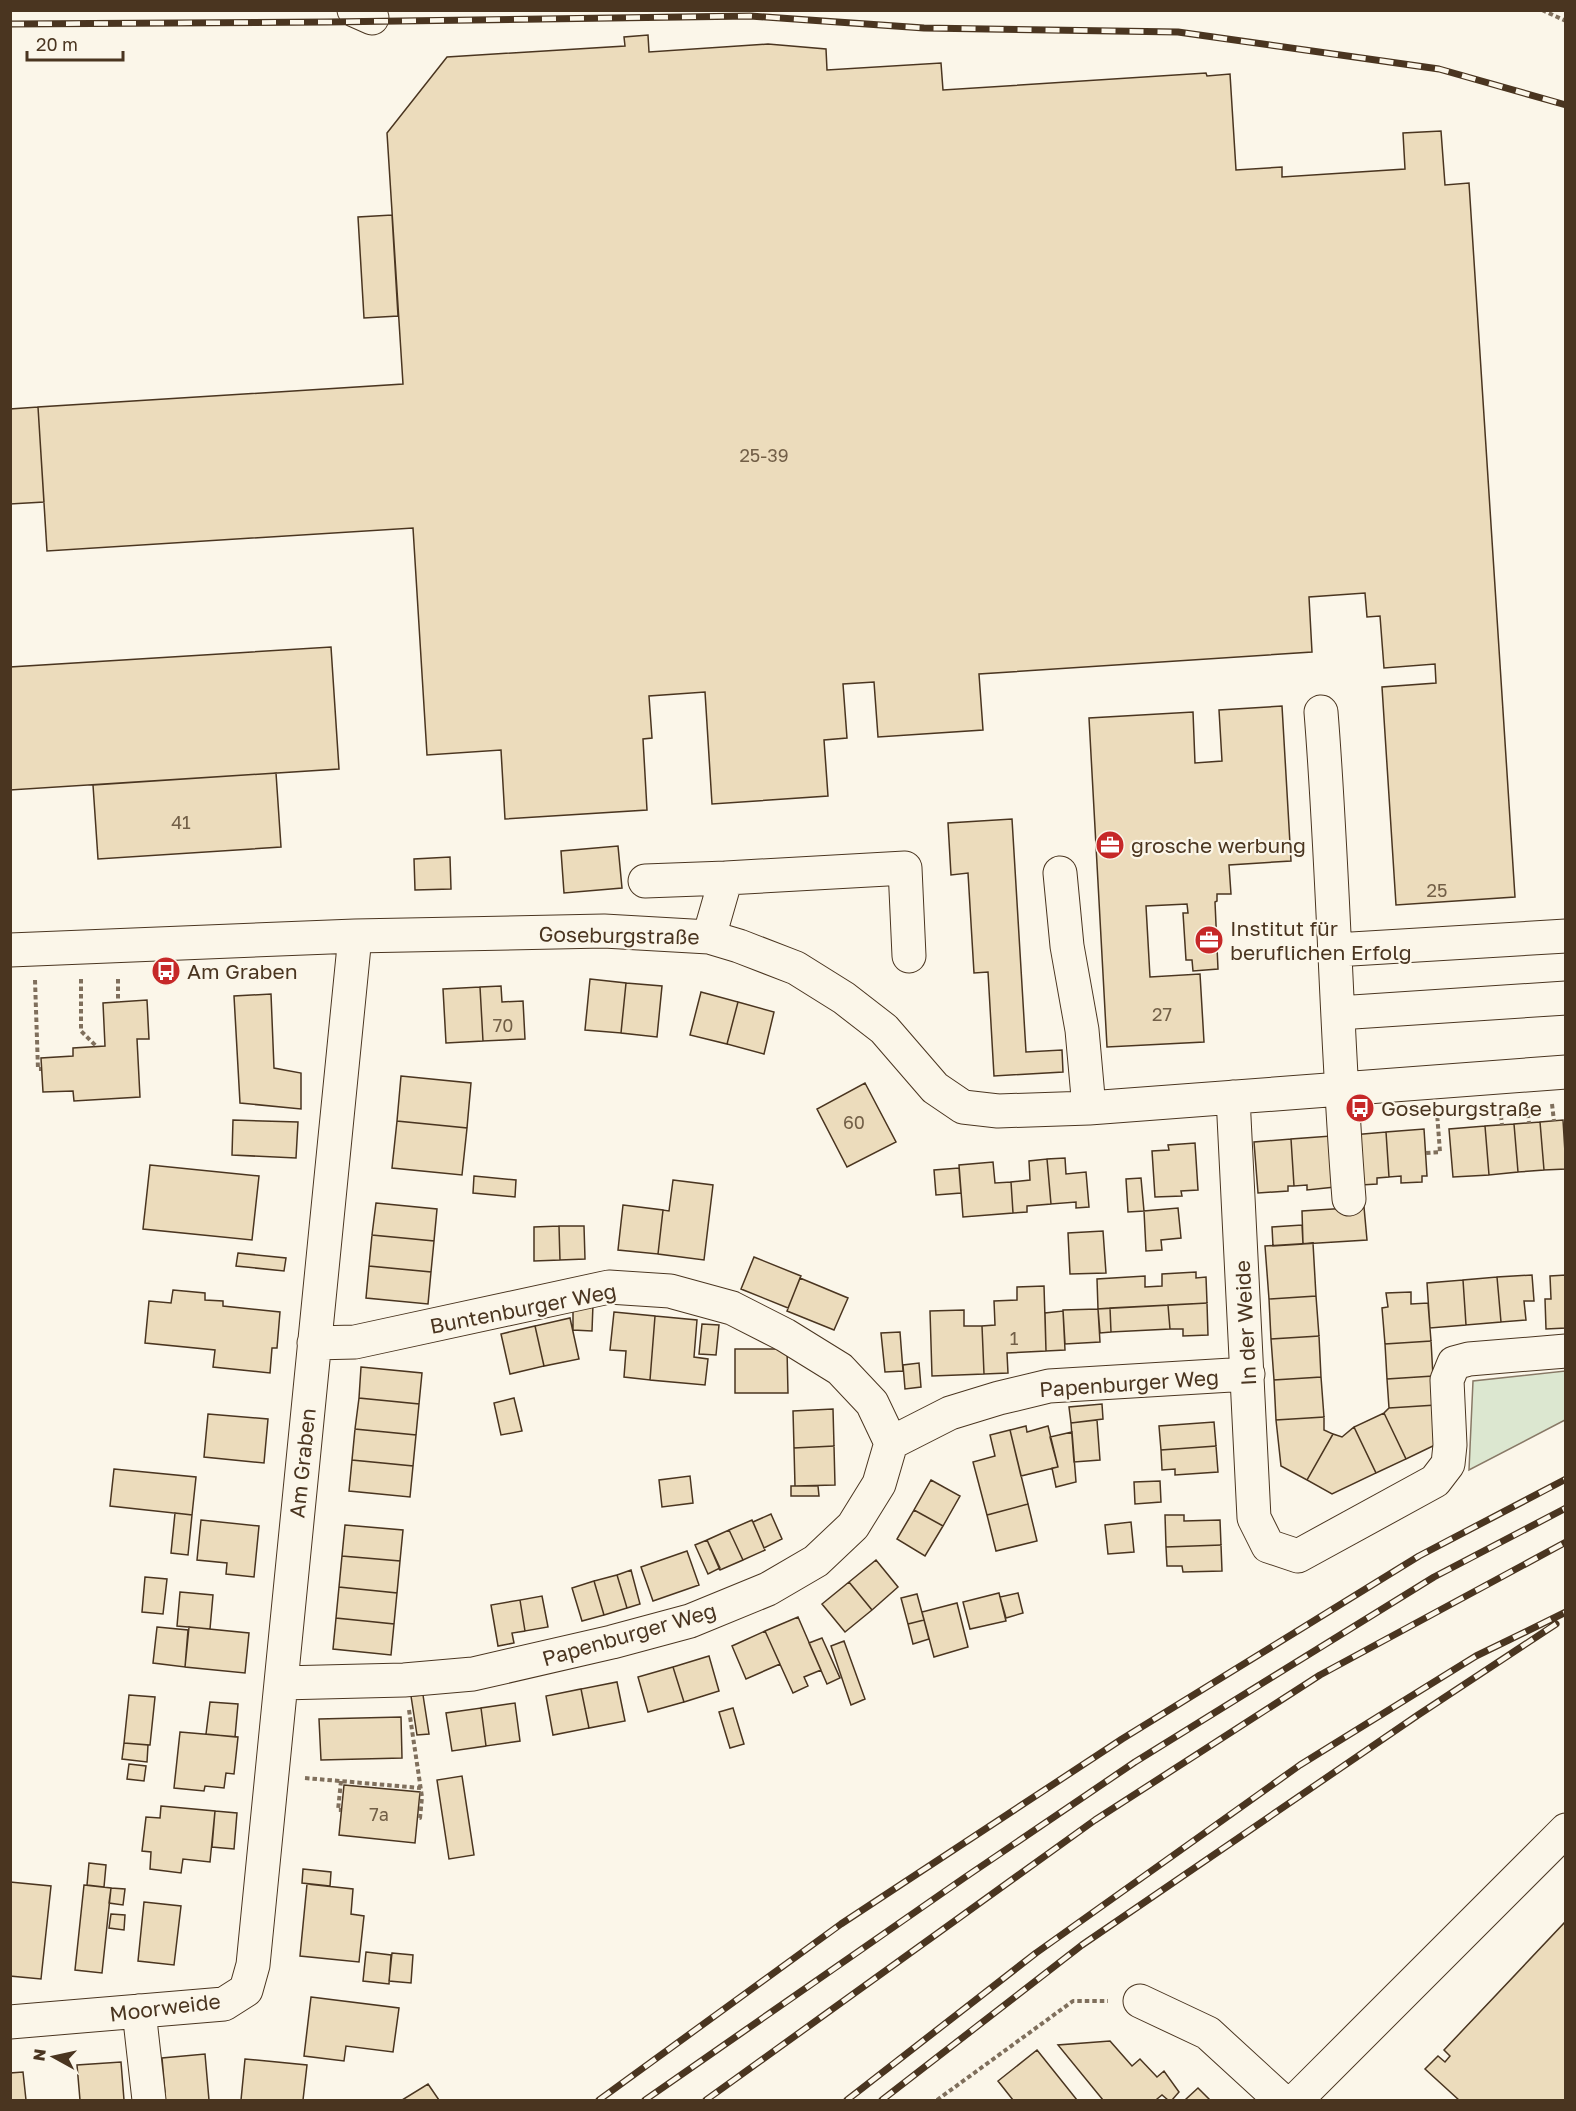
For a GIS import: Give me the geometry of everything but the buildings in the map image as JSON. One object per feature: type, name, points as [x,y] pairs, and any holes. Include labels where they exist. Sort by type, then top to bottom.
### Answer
[{"type":"street","points":[[1321,712],[1329,816],[1331,898],[1349,1199]]},
{"type":"street","points":[[645,881],[905,868],[909,956]]},
{"type":"street","points":[[1060,873],[1067,946],[1082,1030],[1089,1108]]},
{"type":"street","points":[[709,937],[726,878]]},
{"type":"street","name":"Goseburgstraße","points":[[23,959],[355,936],[604,931],[709,937],[740,946],[796,968],[844,998],[884,1029],[936,1088],[963,1107],[998,1111],[1089,1108],[1566,1072]]},
{"type":"street","name":"Am Graben","points":[[246,1990],[253,1965],[355,936]]},
{"type":"street","points":[[1335,950],[1566,936]]},
{"type":"street","points":[[1338,1013],[1566,998]]},
{"type":"street","name":"In der Weide","points":[[1233,1097],[1254,1518],[1268,1546],[1298,1556],[1435,1481],[1448,1464],[1450,1445],[1447,1380],[1454,1364],[1469,1359],[1566,1351]]},
{"type":"street","name":"Buntenburger Weg","points":[[314,1343],[355,1342],[609,1287],[670,1291],[732,1308],[785,1335],[840,1369],[872,1403],[891,1443]]},
{"type":"street","name":"Papenburger Weg","points":[[281,1683],[405,1680],[473,1674],[612,1642],[690,1621],[768,1589],[816,1562],[853,1526],[879,1484],[891,1443],[951,1413],[1048,1386],[1248,1374]]},
{"type":"street","points":[[1296,2100],[1566,1830]]},
{"type":"street","name":"Moorweide","points":[[10,2022],[224,2004],[246,1990]]},
{"type":"street","points":[[1140,2001],[1208,2033],[1281,2100]]},
{"type":"street","points":[[139,2011],[149,2100]]},
{"type":"path","points":[[1542,10],[1566,21]]},
{"type":"path","points":[[23,959],[38,1069],[41,1069]]},
{"type":"path","points":[[117,974],[118,1002]]},
{"type":"path","points":[[81,978],[81,1031],[97,1047]]},
{"type":"path","points":[[1426,1153],[1440,1152],[1435,1082]]},
{"type":"path","points":[[405,1680],[422,1797],[420,1818],[417,1818]]},
{"type":"path","points":[[272,1774],[421,1788]]},
{"type":"path","points":[[341,1781],[338,1810],[341,1810]]},
{"type":"path","points":[[938,2100],[1072,2001],[1140,2001]]},
{"type":"green space","points":[[1565,1371],[1565,1420],[1469,1470],[1473,1381]]},
{"type":"railway","points":[[10,24],[750,16],[924,28],[1178,32],[1439,69],[1566,105]]},
{"type":"railway","points":[[599,2100],[841,1924],[1122,1739],[1419,1556],[1566,1479]]},
{"type":"railway","points":[[645,2100],[1135,1762],[1434,1577],[1566,1508]]},
{"type":"railway","points":[[706,2100],[1095,1820],[1320,1675],[1566,1542]]},
{"type":"railway","points":[[847,2100],[1036,1953],[1300,1765],[1476,1656],[1566,1612]]},
{"type":"railway","points":[[882,2100],[1082,1945],[1418,1715],[1556,1624]]},
{"type":"place","name":"grosche werbung","points":[[1110,845]]},
{"type":"place","name":"Institut für beruflichen Erfolg","points":[[1209,940]]},
{"type":"place","name":"Am Graben","points":[[166,971]]},
{"type":"place","name":"Goseburgstraße","points":[[1360,1108]]}]
